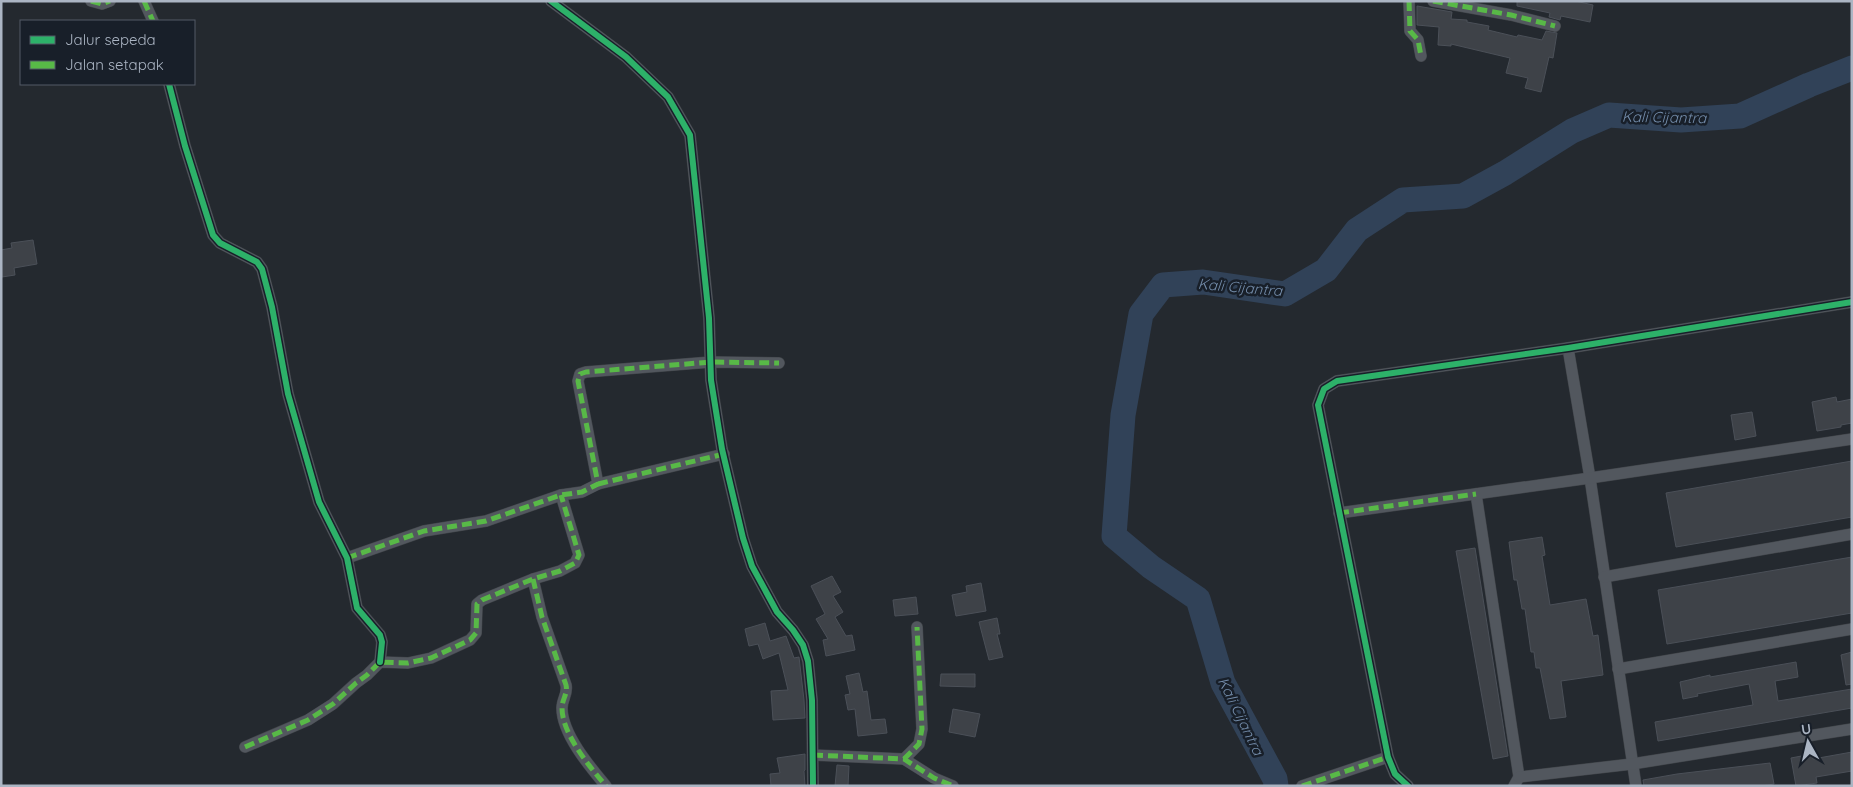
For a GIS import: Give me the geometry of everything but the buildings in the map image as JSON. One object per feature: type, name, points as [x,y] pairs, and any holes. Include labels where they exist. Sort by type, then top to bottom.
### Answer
[{"type":"street","points":[[91,1],[102,4],[110,1]]},
{"type":"street","points":[[144,1],[153,20]]},
{"type":"street","points":[[551,1],[626,57],[668,97],[690,136],[708,308],[712,362],[711,380],[720,439],[743,538],[752,566],[777,612],[803,645],[808,661],[812,700],[813,786]]},
{"type":"street","points":[[1409,1],[1410,30],[1418,40],[1421,56]]},
{"type":"street","points":[[1433,1],[1511,15],[1555,26]]},
{"type":"street","points":[[169,85],[185,146],[213,235],[220,243],[256,262],[262,269],[272,308],[288,394],[319,502],[347,558],[357,608],[380,634],[382,642],[380,662],[333,704],[308,720],[245,747]]},
{"type":"street","points":[[1408,786],[1395,774],[1388,757],[1318,405],[1324,389],[1336,381],[1568,348],[1852,302]]},
{"type":"street","points":[[1568,348],[1590,478],[1636,786]]},
{"type":"street","points":[[598,484],[578,381],[580,374],[712,362],[779,363]]},
{"type":"street","points":[[1339,513],[1852,439]]},
{"type":"street","points":[[347,558],[424,531],[486,521],[561,495],[582,492],[598,484],[724,454]]},
{"type":"street","points":[[1476,494],[1516,781],[1852,729]]},
{"type":"street","points":[[380,662],[408,663],[431,658],[470,640],[476,632],[477,604],[492,595],[532,579],[572,566],[579,555],[561,495]]},
{"type":"street","points":[[1604,577],[1852,534]]},
{"type":"street","points":[[532,579],[542,618],[566,685],[567,691],[562,708],[568,733],[584,758],[606,786]]},
{"type":"street","points":[[904,759],[919,744],[922,728],[917,627]]},
{"type":"street","points":[[1618,669],[1852,629]]},
{"type":"street","points":[[813,755],[904,759],[934,778],[954,786]]},
{"type":"street","points":[[1302,786],[1388,757]]},
{"type":"waterway","name":"Kali Cijantra","points":[[1276,786],[1275,779],[1223,683],[1198,599],[1151,567],[1114,536],[1123,415],[1141,314],[1163,285],[1203,282],[1285,294],[1326,270],[1357,230],[1403,200],[1463,196],[1505,173],[1572,131],[1609,115],[1681,120],[1740,116],[1852,68]]},
{"type":"marked path","points":[[91,1],[102,4],[110,1]]},
{"type":"marked path","points":[[144,1],[153,20]]},
{"type":"marked path","points":[[1409,1],[1410,31],[1418,40],[1421,56]]},
{"type":"marked path","points":[[1433,1],[1511,15],[1555,26]]},
{"type":"marked path","points":[[347,558],[424,531],[486,521],[561,495],[582,492],[598,484],[578,381],[580,374],[711,362],[779,363]]},
{"type":"marked path","points":[[598,484],[724,454]]},
{"type":"marked path","points":[[1339,513],[1476,494]]},
{"type":"marked path","points":[[245,747],[308,720],[333,704],[380,662],[408,663],[431,658],[470,640],[476,633],[477,604],[482,600],[533,579],[560,571],[575,563],[579,555],[561,495]]},
{"type":"marked path","points":[[533,579],[542,617],[566,685],[562,708],[563,718],[578,750],[606,786]]},
{"type":"marked path","points":[[904,759],[919,744],[922,729],[917,627]]},
{"type":"marked path","points":[[813,755],[904,759],[934,778],[953,786]]},
{"type":"marked path","points":[[1302,786],[1388,757],[1388,755]]},
{"type":"cycle path","points":[[551,1],[626,57],[668,97],[690,135],[709,318],[711,380],[722,449],[743,538],[752,566],[777,612],[803,645],[808,661],[812,700],[813,786]]},
{"type":"cycle path","points":[[169,85],[185,146],[213,235],[220,243],[257,262],[262,269],[272,307],[288,394],[319,502],[347,558],[357,608],[380,635],[382,642],[380,662]]},
{"type":"cycle path","points":[[1408,786],[1395,774],[1388,757],[1318,405],[1324,389],[1337,381],[1568,348],[1852,302]]}]
